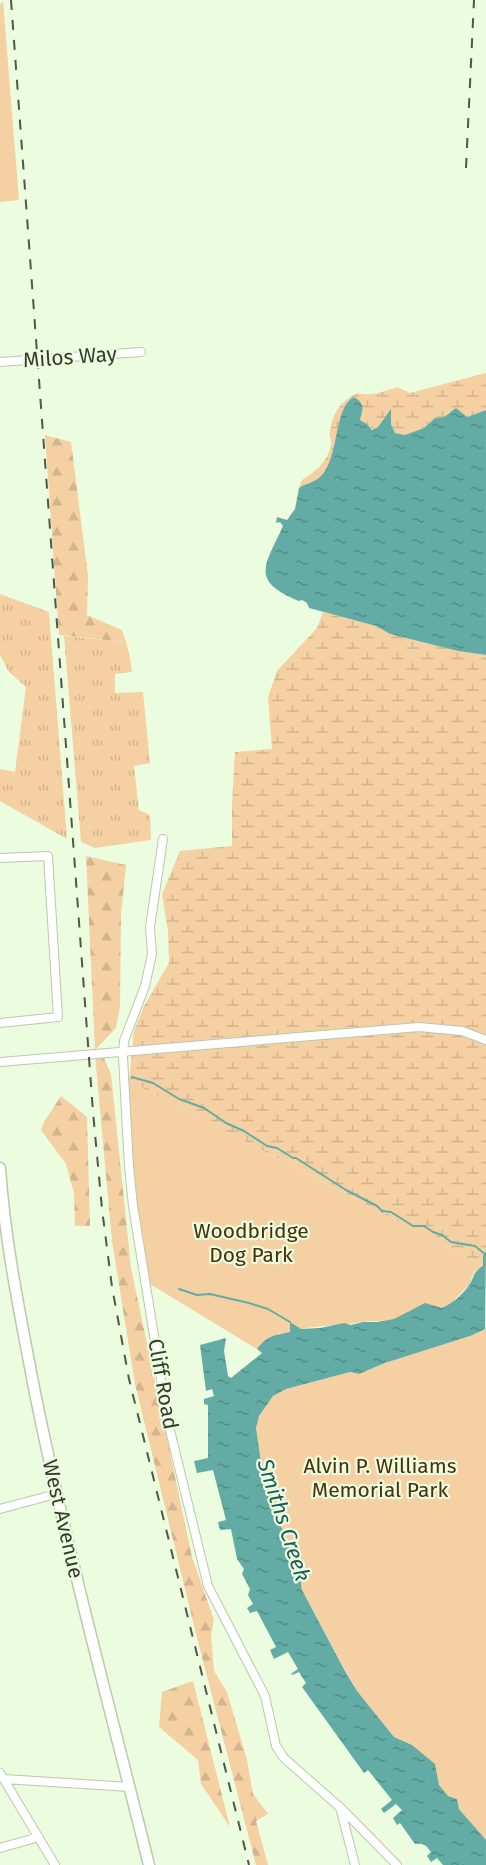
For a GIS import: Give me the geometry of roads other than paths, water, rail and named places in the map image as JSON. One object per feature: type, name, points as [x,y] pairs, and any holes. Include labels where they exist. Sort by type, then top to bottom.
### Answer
[{"type":"street","name":"Milos Way","points":[[0,362],[141,352]]},
{"type":"street","name":"Cliff Road","points":[[163,840],[150,927],[152,954],[145,986],[128,1026],[123,1050],[133,1206],[168,1422],[208,1586],[265,1696],[276,1746],[284,1758],[339,1806],[397,1865]]},
{"type":"street","points":[[0,858],[48,856],[58,1017],[0,1023]]},
{"type":"street","points":[[0,1062],[419,1027],[462,1031],[486,1040]]},
{"type":"street","name":"West Avenue","points":[[0,1168],[19,1312],[56,1494],[149,1865]]},
{"type":"street","points":[[0,1509],[56,1494]]},
{"type":"street","points":[[2,1776],[130,1787]]},
{"type":"street","points":[[2,1776],[55,1865]]},
{"type":"street","points":[[339,1806],[355,1865]]},
{"type":"street","points":[[0,1848],[39,1837]]},
{"type":"water","points":[[354,397],[362,407],[360,420],[372,430],[378,427],[391,409],[391,424],[395,433],[405,435],[424,428],[435,418],[444,417],[456,408],[467,417],[486,410],[486,655],[458,651],[390,634],[376,626],[309,608],[307,603],[283,593],[267,579],[267,562],[283,526],[280,522],[276,523],[277,517],[287,520],[295,509],[299,488],[318,479],[326,469],[343,411]]},
{"type":"water","points":[[486,1251],[485,1329],[359,1374],[350,1372],[286,1389],[273,1396],[259,1416],[256,1428],[262,1469],[276,1502],[275,1510],[291,1553],[292,1563],[299,1572],[302,1590],[345,1671],[357,1691],[394,1737],[412,1745],[435,1764],[439,1785],[448,1796],[457,1799],[459,1809],[486,1840],[486,1865],[443,1865],[437,1858],[431,1862],[427,1856],[431,1852],[428,1848],[423,1844],[415,1844],[400,1823],[397,1825],[393,1818],[402,1810],[396,1804],[384,1813],[381,1809],[392,1800],[368,1770],[364,1773],[302,1687],[306,1683],[299,1672],[291,1674],[298,1669],[288,1652],[274,1659],[270,1650],[276,1647],[257,1611],[250,1613],[247,1608],[253,1604],[248,1595],[250,1589],[242,1574],[244,1569],[237,1559],[231,1529],[220,1530],[218,1522],[226,1520],[213,1470],[197,1473],[194,1461],[208,1458],[208,1405],[204,1404],[204,1399],[214,1396],[212,1389],[206,1391],[200,1345],[226,1338],[224,1351],[228,1376],[231,1378],[262,1353],[257,1349],[268,1338],[290,1332],[290,1322],[301,1329],[320,1328],[344,1323],[351,1325],[394,1319],[425,1303],[442,1308],[467,1289],[475,1273],[483,1266],[483,1256]]},
{"type":"waterway","points":[[132,1077],[153,1083],[179,1099],[204,1108],[267,1146],[277,1148],[296,1158],[382,1211],[391,1212],[413,1226],[424,1226],[451,1242],[475,1246],[486,1255]]},
{"type":"waterway","points":[[179,1289],[197,1295],[210,1294],[249,1303],[268,1309],[290,1322]]},
{"type":"railway","points":[[11,0],[102,1209],[112,1287],[129,1379],[249,1865]]},
{"type":"railway","points":[[466,168],[474,0]]},
{"type":"park label","name":"Woodbridge Dog Park","points":[[251,1243]]},
{"type":"park label","name":"Alvin P. Williams Memorial Park","points":[[380,1478]]},
{"type":"water label","name":"Smiths Creek","points":[[284,1520]]}]
